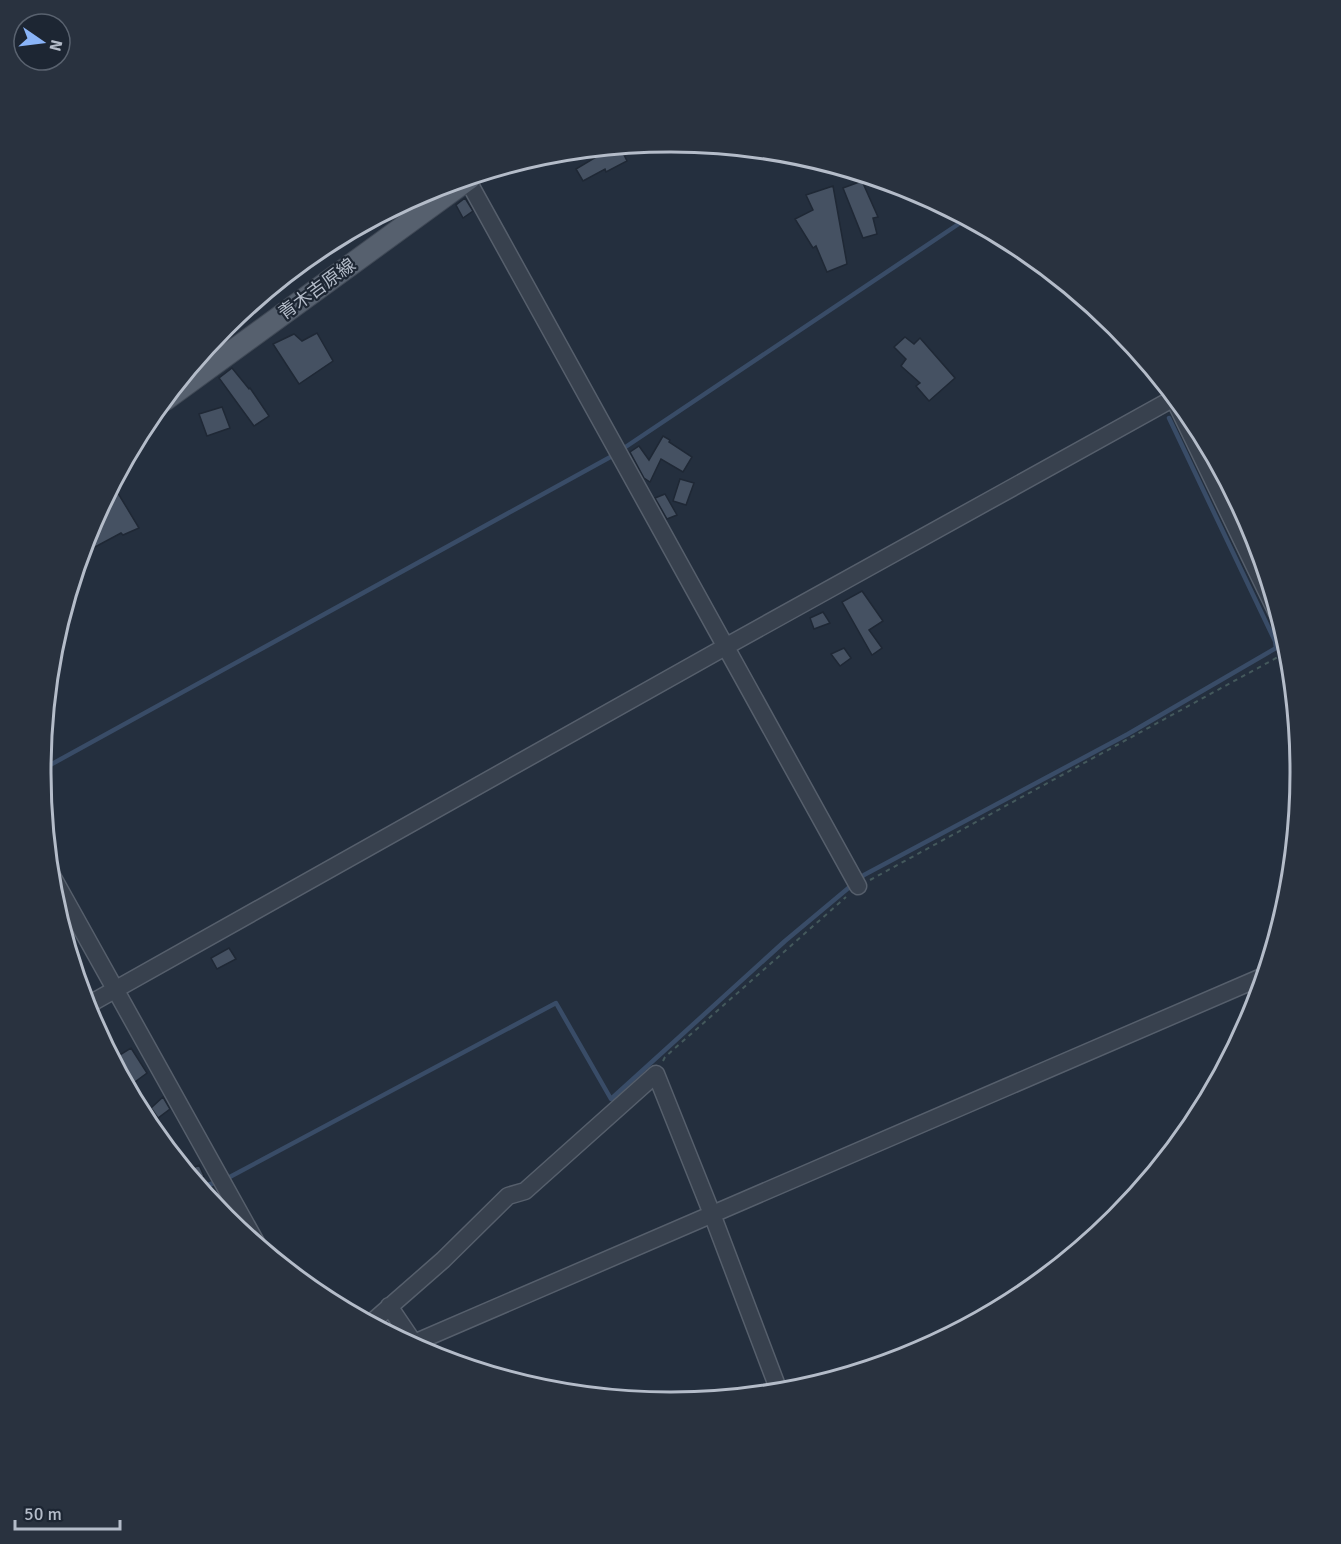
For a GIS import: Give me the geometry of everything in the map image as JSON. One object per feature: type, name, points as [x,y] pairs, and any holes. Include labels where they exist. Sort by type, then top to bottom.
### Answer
[{"type":"main road","name":"青木吉原線","points":[[190,382],[449,194]]},
{"type":"street","points":[[472,185],[858,886]]},
{"type":"street","points":[[95,1001],[1166,400]]},
{"type":"street","points":[[1196,445],[1254,566]]},
{"type":"street","points":[[64,897],[245,1222]]},
{"type":"street","points":[[421,1339],[1253,981]]},
{"type":"street","points":[[377,1317],[443,1260],[508,1196],[525,1191],[656,1074],[776,1382]]},
{"type":"street","points":[[389,1306],[408,1333]]},
{"type":"path","points":[[656,1074],[665,1057],[858,886],[1279,656]]},
{"type":"building","points":[[624,155],[627,161],[606,172],[605,169],[583,181],[576,169],[595,157]]},
{"type":"building","points":[[859,182],[863,183],[878,217],[873,218],[877,234],[863,238],[843,188]]},
{"type":"building","points":[[833,186],[847,264],[827,272],[816,246],[813,248],[795,219],[813,210],[806,195]]},
{"type":"building","points":[[465,198],[473,211],[463,218],[456,205]]},
{"type":"building","points":[[317,333],[333,361],[299,384],[273,344],[294,334],[302,341]]},
{"type":"building","points":[[905,337],[914,344],[920,338],[955,378],[929,401],[916,386],[920,383],[901,366],[906,359],[894,347]]},
{"type":"building","points":[[232,368],[250,388],[269,416],[254,426],[219,378]]},
{"type":"building","points":[[222,407],[230,428],[207,436],[199,414]]},
{"type":"building","points":[[663,436],[692,457],[683,472],[661,459],[650,482],[644,478],[630,452],[639,446],[649,460]]},
{"type":"building","points":[[680,479],[694,483],[686,505],[673,501]]},
{"type":"building","points":[[118,493],[139,528],[123,535],[121,533],[93,548]]},
{"type":"building","points":[[665,494],[677,515],[667,519],[655,498]]},
{"type":"building","points":[[862,591],[883,621],[869,630],[882,648],[872,655],[842,602]]},
{"type":"building","points":[[823,612],[830,623],[814,629],[810,618]]},
{"type":"building","points":[[844,648],[851,658],[840,666],[831,654]]},
{"type":"building","points":[[229,948],[236,959],[217,969],[211,958]]},
{"type":"building","points":[[131,1048],[147,1073],[134,1082],[120,1055]]},
{"type":"building","points":[[163,1097],[170,1109],[158,1118],[151,1108]]},
{"type":"building","points":[[199,1165],[204,1176],[202,1177],[194,1167]]},
{"type":"waterway","points":[[621,450],[959,224]]},
{"type":"waterway","points":[[858,880],[1128,734],[1276,648],[1275,641],[1169,418]]},
{"type":"waterway","points":[[51,764],[614,455]]},
{"type":"waterway","points":[[226,1179],[556,1003],[611,1099],[785,941],[852,885]]},
{"type":"waterway","points":[[209,1184],[218,1182]]}]
